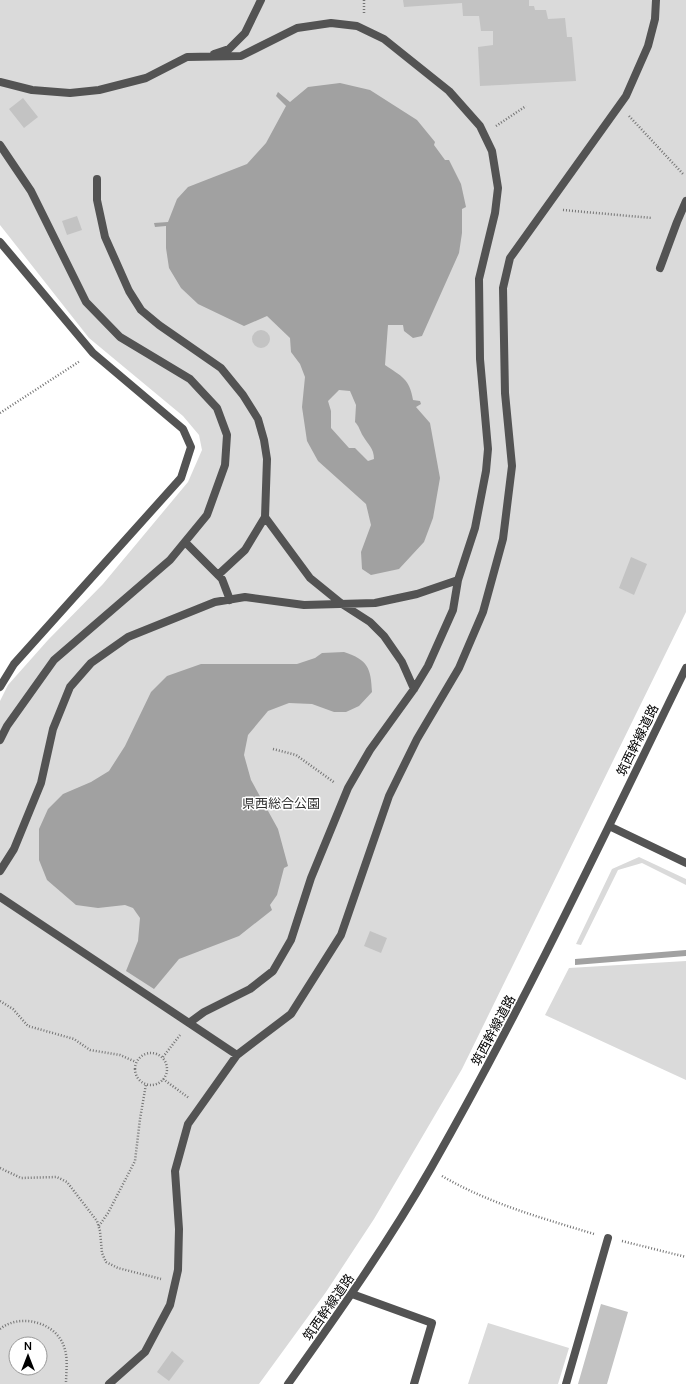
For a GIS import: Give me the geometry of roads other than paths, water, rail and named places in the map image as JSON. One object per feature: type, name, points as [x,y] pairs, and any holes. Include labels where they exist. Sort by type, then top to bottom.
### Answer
[{"type":"street","points":[[204,57],[229,49],[245,33],[261,0]]},
{"type":"street","points":[[109,1384],[145,1352],[170,1305],[178,1270],[179,1229],[175,1171],[188,1124],[237,1055],[291,1014],[341,935],[389,796],[417,739],[459,668],[483,612],[503,539],[512,466],[504,394],[503,288],[510,258],[626,96],[648,46],[655,18],[656,0]]},
{"type":"street","points":[[0,82],[32,90],[70,93],[99,90],[146,78],[186,57],[241,56],[297,28],[331,23],[357,26],[384,39],[449,91],[480,126],[492,151],[498,188],[496,213],[479,279],[480,359],[488,449],[484,486],[475,528],[458,580],[453,610],[428,666],[414,690],[370,750],[347,792],[311,878],[291,940],[273,970],[250,989],[204,1012],[189,1023]]},
{"type":"street","points":[[0,145],[30,191],[86,302],[120,337],[190,379],[217,408],[227,435],[225,465],[207,515],[170,560],[54,660],[7,726],[0,740]]},
{"type":"street","points":[[96,179],[96,200],[105,237],[129,291],[141,310],[159,325],[221,368],[243,395],[258,419],[264,440],[267,459],[265,517],[245,550],[218,575]]},
{"type":"street","points":[[660,268],[686,202]]},
{"type":"street","points":[[0,242],[93,353],[183,429],[191,447],[181,478],[14,664],[0,687]]},
{"type":"street","points":[[265,517],[310,578],[342,604],[370,622],[384,636],[402,662],[414,690]]},
{"type":"street","points":[[185,542],[222,579],[230,600]]},
{"type":"street","points":[[0,871],[14,849],[40,783],[53,729],[70,687],[91,663],[128,637],[215,602],[245,597],[304,605],[375,603],[417,594],[458,580]]},
{"type":"street","name":"筑西幹線道路","points":[[288,1384],[352,1294],[430,1169],[521,1005],[686,668]]},
{"type":"street","points":[[609,826],[686,863]]},
{"type":"street","points":[[0,897],[237,1055]]},
{"type":"street","points":[[566,1384],[608,1238]]},
{"type":"street","points":[[352,1294],[432,1323],[414,1384]]},
{"type":"park label","name":"県西総合公園","points":[[281,803]]}]
